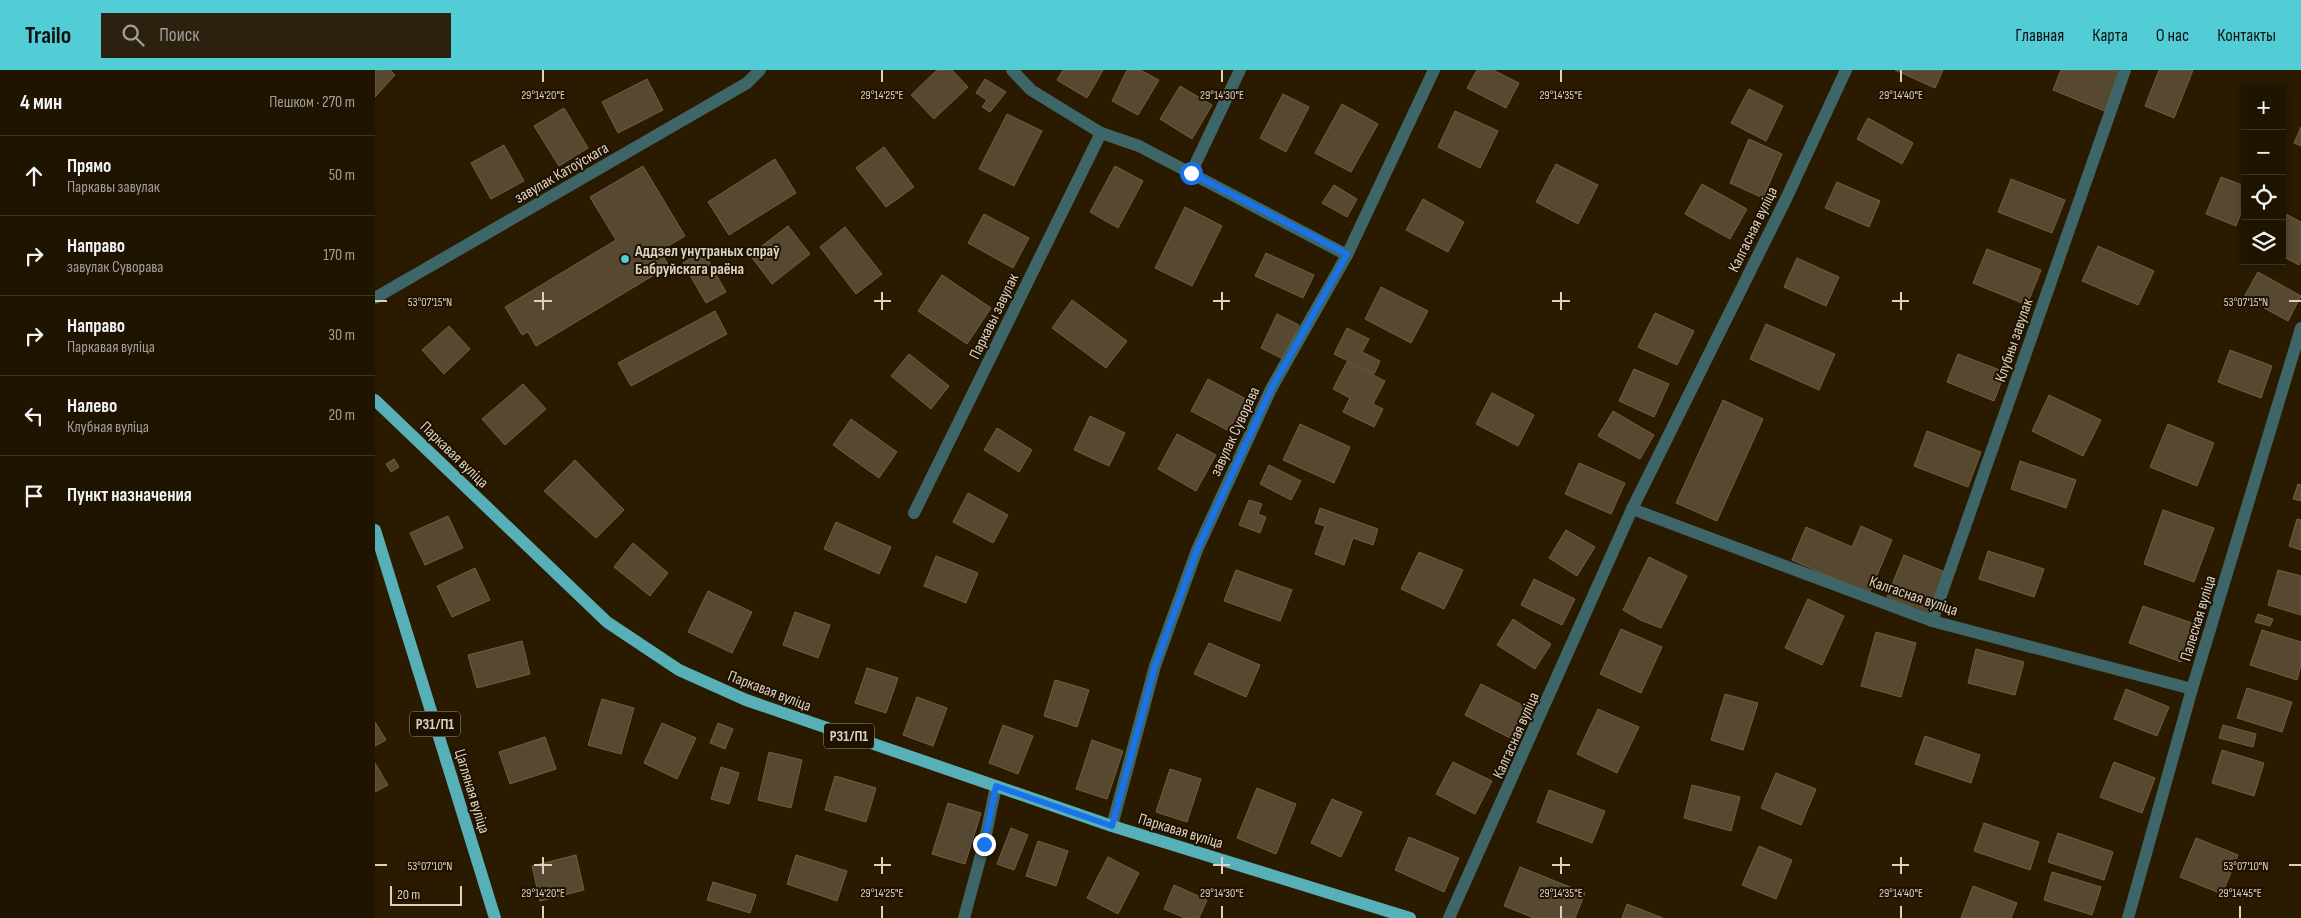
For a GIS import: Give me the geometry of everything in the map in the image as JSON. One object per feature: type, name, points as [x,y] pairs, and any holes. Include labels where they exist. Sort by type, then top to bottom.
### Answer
[{"type":"main road","name":"Паркавая вуліца","points":[[375,400],[607,622],[679,670],[746,700],[1112,826],[1410,918]]},
{"type":"main road","name":"Цагляная вуліца","points":[[375,530],[495,918]]},
{"type":"street","name":"завулак Катоўскага","points":[[375,298],[747,83],[760,70]]},
{"type":"street","points":[[1012,70],[1031,90],[1101,133],[1139,146],[1347,254]]},
{"type":"street","points":[[1191,173],[1240,70]]},
{"type":"street","name":"завулак Суворава","points":[[1112,826],[1155,666],[1197,550],[1271,389],[1347,254],[1434,70]]},
{"type":"street","name":"Калгасная вуліца","points":[[1449,918],[1632,509],[1785,201],[1846,70]]},
{"type":"street","name":"Клубны завулак","points":[[1932,621],[2125,70]]},
{"type":"street","name":"Паркавы завулак","points":[[914,513],[1101,133]]},
{"type":"street","name":"Палеская вуліца","points":[[2128,918],[2192,689],[2301,328]]},
{"type":"street","name":"Калгасная вуліца","points":[[1632,509],[1932,621],[2192,689]]},
{"type":"street","points":[[964,918],[984,844],[996,786]]},
{"type":"building","points":[[375,70],[390,70],[395,75],[375,97]]},
{"type":"building","points":[[937,70],[952,70],[968,87],[934,119],[911,95]]},
{"type":"building","points":[[1063,70],[1103,70],[1087,98],[1057,80]]},
{"type":"building","points":[[1127,70],[1140,70],[1159,80],[1138,115],[1112,101]]},
{"type":"building","points":[[1477,70],[1493,70],[1519,83],[1506,108],[1467,88]]},
{"type":"building","points":[[1895,70],[1943,70],[1935,88]]},
{"type":"building","points":[[2061,70],[2115,70],[2123,73],[2107,112],[2053,90]]},
{"type":"building","points":[[2159,70],[2193,70],[2174,118],[2145,106]]},
{"type":"building","points":[[647,79],[663,110],[618,133],[602,102]]},
{"type":"building","points":[[985,79],[1006,92],[990,112],[982,107],[987,100],[976,93]]},
{"type":"building","points":[[1180,86],[1212,105],[1192,139],[1160,119]]},
{"type":"building","points":[[1749,89],[1783,106],[1766,141],[1731,123]]},
{"type":"building","points":[[1283,94],[1309,107],[1286,152],[1260,138]]},
{"type":"building","points":[[1342,104],[1378,124],[1351,172],[1315,153]]},
{"type":"building","points":[[564,108],[588,148],[559,166],[534,126]]},
{"type":"building","points":[[1455,111],[1498,131],[1480,168],[1438,147]]},
{"type":"building","points":[[1007,114],[1042,131],[1014,186],[979,169]]},
{"type":"building","points":[[1868,118],[1913,143],[1902,164],[1857,139]]},
{"type":"building","points":[[2301,127],[2301,146],[2294,143]]},
{"type":"building","points":[[1749,139],[1782,154],[1763,198],[1730,183]]},
{"type":"building","points":[[504,145],[524,181],[491,199],[471,163]]},
{"type":"building","points":[[884,147],[914,187],[886,207],[856,168]]},
{"type":"building","points":[[775,159],[796,193],[729,235],[708,202]]},
{"type":"building","points":[[1556,164],[1598,185],[1578,224],[1536,202]]},
{"type":"building","name":"Аддзел унутраных спраў Бабруйскага раёна","points":[[643,166],[685,236],[660,251],[669,266],[536,346],[528,332],[522,335],[505,307],[616,240],[590,197]]},
{"type":"building","points":[[1115,166],[1143,181],[1118,228],[1090,212]]},
{"type":"building","points":[[2221,177],[2241,184],[2241,213],[2236,226],[2206,214]]},
{"type":"building","points":[[2011,179],[2065,200],[2052,233],[1998,212]]},
{"type":"building","points":[[1837,182],[1880,201],[1869,227],[1825,208]]},
{"type":"building","points":[[1702,184],[1747,209],[1730,239],[1685,214]]},
{"type":"building","points":[[1334,185],[1357,199],[1347,217],[1322,203]]},
{"type":"building","points":[[1423,199],[1464,222],[1448,252],[1406,230]]},
{"type":"building","points":[[1185,207],[1222,226],[1192,286],[1155,268]]},
{"type":"building","points":[[984,214],[1029,238],[1013,268],[968,243]]},
{"type":"building","points":[[2286,214],[2301,222],[2301,261],[2299,265],[2286,258]]},
{"type":"building","points":[[788,226],[810,254],[772,284],[750,255]]},
{"type":"building","points":[[845,227],[882,274],[856,294],[820,247]]},
{"type":"building","points":[[2098,246],[2154,271],[2138,305],[2082,281]]},
{"type":"building","points":[[1987,249],[2041,270],[2027,305],[1973,283]]},
{"type":"building","points":[[703,251],[726,292],[706,303],[683,263]]},
{"type":"building","points":[[1266,253],[1314,275],[1303,298],[1255,276]]},
{"type":"building","points":[[1797,258],[1839,277],[1826,306],[1784,287]]},
{"type":"building","points":[[2258,272],[2301,296],[2288,321],[2244,297]]},
{"type":"building","points":[[942,275],[991,308],[967,344],[918,311]]},
{"type":"building","points":[[1381,287],[1428,311],[1411,343],[1365,319]]},
{"type":"building","points":[[1072,300],[1127,341],[1106,368],[1052,328]]},
{"type":"building","points":[[715,311],[727,334],[631,386],[618,363]]},
{"type":"building","points":[[1655,313],[1694,331],[1677,365],[1638,347]]},
{"type":"building","points":[[1277,314],[1299,325],[1283,359],[1261,348]]},
{"type":"building","points":[[1766,324],[1835,354],[1819,390],[1750,359]]},
{"type":"building","points":[[449,326],[470,349],[444,374],[422,350]]},
{"type":"building","points":[[1347,328],[1369,339],[1362,352],[1380,361],[1374,374],[1334,354]]},
{"type":"building","points":[[2230,350],[2272,366],[2261,398],[2218,382]]},
{"type":"building","points":[[909,354],[949,386],[931,409],[891,376]]},
{"type":"building","points":[[1958,354],[2005,372],[1994,401],[1947,382]]},
{"type":"building","points":[[1347,362],[1385,381],[1373,404],[1383,409],[1374,427],[1343,412],[1350,398],[1333,389]]},
{"type":"building","points":[[1634,369],[1669,384],[1654,417],[1619,401]]},
{"type":"building","points":[[1208,379],[1248,400],[1231,432],[1191,411]]},
{"type":"building","points":[[523,384],[546,409],[505,445],[482,419]]},
{"type":"building","points":[[1492,393],[1534,415],[1518,446],[1476,424]]},
{"type":"building","points":[[2049,395],[2101,420],[2083,456],[2032,431]]},
{"type":"building","points":[[1723,400],[1763,419],[1717,521],[1676,503]]},
{"type":"building","points":[[1613,411],[1654,435],[1640,459],[1598,436]]},
{"type":"building","points":[[1090,416],[1125,433],[1109,466],[1074,450]]},
{"type":"building","points":[[851,419],[897,452],[879,478],[833,445]]},
{"type":"building","points":[[1300,424],[1350,447],[1334,483],[1283,460]]},
{"type":"building","points":[[2168,424],[2214,443],[2197,486],[2150,467]]},
{"type":"building","points":[[997,428],[1032,450],[1019,472],[984,450]]},
{"type":"building","points":[[1927,431],[1981,452],[1968,487],[1914,466]]},
{"type":"building","points":[[1177,434],[1216,455],[1196,491],[1158,469]]},
{"type":"building","points":[[394,459],[399,467],[391,472],[386,464]]},
{"type":"building","points":[[575,460],[624,510],[596,538],[544,491]]},
{"type":"building","points":[[2020,461],[2076,480],[2066,508],[2011,489]]},
{"type":"building","points":[[1579,463],[1625,483],[1611,514],[1565,494]]},
{"type":"building","points":[[1269,465],[1301,481],[1291,500],[1260,484]]},
{"type":"building","points":[[2298,484],[2301,485],[2301,501],[2293,499]]},
{"type":"building","points":[[968,493],[1008,515],[993,543],[953,522]]},
{"type":"building","points":[[1249,500],[1262,504],[1258,514],[1266,517],[1260,533],[1239,525]]},
{"type":"building","points":[[1320,508],[1378,529],[1373,545],[1353,538],[1344,565],[1315,554],[1325,526],[1315,523]]},
{"type":"building","points":[[2163,510],[2214,528],[2194,582],[2144,564]]},
{"type":"building","points":[[448,516],[463,548],[425,565],[410,533]]},
{"type":"building","points":[[2297,519],[2301,520],[2301,550],[2289,546]]},
{"type":"building","points":[[836,522],[891,547],[879,574],[824,549]]},
{"type":"building","points":[[1861,526],[1892,540],[1869,594],[1792,560],[1806,527],[1852,547]]},
{"type":"building","points":[[1566,530],[1595,547],[1577,576],[1549,558]]},
{"type":"building","points":[[633,543],[668,573],[650,596],[614,567]]},
{"type":"building","points":[[1988,551],[2044,569],[2034,597],[1979,579]]},
{"type":"building","points":[[1419,552],[1463,570],[1444,609],[1401,589]]},
{"type":"building","points":[[1904,555],[1945,572],[1927,614],[1887,597]]},
{"type":"building","points":[[936,556],[978,573],[966,603],[924,586]]},
{"type":"building","points":[[1649,557],[1687,576],[1661,628],[1640,620],[1623,610]]},
{"type":"building","points":[[475,568],[490,600],[452,617],[437,586]]},
{"type":"building","points":[[1236,570],[1292,590],[1280,621],[1224,601]]},
{"type":"building","points":[[2278,570],[2301,576],[2301,615],[2268,605]]},
{"type":"building","points":[[1534,579],[1575,599],[1562,625],[1521,605]]},
{"type":"building","points":[[708,591],[752,612],[732,653],[688,632]]},
{"type":"building","points":[[1808,599],[1844,616],[1822,665],[1785,648]]},
{"type":"building","points":[[2143,606],[2195,624],[2181,662],[2129,643]]},
{"type":"building","points":[[795,612],[830,625],[818,658],[783,645]]},
{"type":"building","points":[[2258,614],[2273,619],[2270,626],[2255,622]]},
{"type":"building","points":[[1513,619],[1551,644],[1535,669],[1497,645]]},
{"type":"building","points":[[1621,629],[1662,647],[1641,693],[1600,674]]},
{"type":"building","points":[[2262,630],[2301,642],[2301,665],[2297,680],[2250,665]]},
{"type":"building","points":[[1876,632],[1916,643],[1901,697],[1861,686]]},
{"type":"building","points":[[522,641],[530,674],[477,688],[468,655]]},
{"type":"building","points":[[1209,643],[1260,665],[1246,697],[1194,674]]},
{"type":"building","points":[[1976,649],[2024,662],[2015,695],[1968,683]]},
{"type":"building","points":[[867,668],[898,678],[886,713],[855,703]]},
{"type":"building","points":[[1055,680],[1089,690],[1077,727],[1044,716]]},
{"type":"building","points":[[1481,684],[1526,707],[1510,738],[1465,715]]},
{"type":"building","points":[[2247,688],[2292,702],[2282,732],[2237,718]]},
{"type":"building","points":[[2126,689],[2169,707],[2157,736],[2114,719]]},
{"type":"building","points":[[1725,694],[1758,703],[1743,750],[1711,740]]},
{"type":"building","points":[[917,697],[947,708],[933,746],[903,735]]},
{"type":"building","points":[[602,699],[634,708],[621,754],[588,745]]},
{"type":"building","points":[[1598,709],[1639,727],[1617,773],[1577,754]]},
{"type":"building","points":[[375,722],[386,740],[375,746]]},
{"type":"building","points":[[662,723],[696,738],[677,779],[644,763]]},
{"type":"building","points":[[718,723],[733,729],[725,749],[710,743]]},
{"type":"building","points":[[1003,725],[1033,736],[1018,774],[989,763]]},
{"type":"building","points":[[2223,725],[2256,734],[2253,747],[2219,738]]},
{"type":"building","points":[[1925,736],[1980,755],[1971,783],[1915,764]]},
{"type":"building","points":[[545,737],[556,769],[510,784],[499,752]]},
{"type":"building","points":[[1092,740],[1123,751],[1107,799],[1076,789]]},
{"type":"building","points":[[2222,750],[2264,763],[2254,796],[2212,783]]},
{"type":"building","points":[[769,752],[802,760],[791,808],[758,800]]},
{"type":"building","points":[[1453,762],[1492,781],[1475,814],[1436,794]]},
{"type":"building","points":[[2114,762],[2155,778],[2142,813],[2100,797]]},
{"type":"building","points":[[375,763],[388,785],[375,792]]},
{"type":"building","points":[[721,767],[739,773],[729,804],[711,799]]},
{"type":"building","points":[[1170,769],[1201,779],[1187,822],[1156,812]]},
{"type":"building","points":[[1776,773],[1816,789],[1801,825],[1761,808]]},
{"type":"building","points":[[835,776],[876,788],[866,822],[825,810]]},
{"type":"building","points":[[1692,785],[1740,797],[1731,831],[1684,818]]},
{"type":"building","points":[[1257,788],[1296,804],[1276,854],[1237,838]]},
{"type":"building","points":[[1549,790],[1605,811],[1592,843],[1537,822]]},
{"type":"building","points":[[1332,799],[1362,812],[1341,857],[1311,843]]},
{"type":"building","points":[[948,803],[981,813],[965,864],[932,854]]},
{"type":"building","points":[[1984,823],[2039,842],[2030,870],[1974,851]]},
{"type":"building","points":[[1011,828],[1028,835],[1014,870],[997,864]]},
{"type":"building","points":[[2058,833],[2113,852],[2104,880],[2048,862]]},
{"type":"building","points":[[1409,837],[1459,858],[1444,892],[1395,870]]},
{"type":"building","points":[[2196,838],[2238,855],[2222,894],[2180,877]]},
{"type":"building","points":[[1038,841],[1068,851],[1056,886],[1026,876]]},
{"type":"building","points":[[1759,846],[1792,860],[1776,899],[1742,885]]},
{"type":"building","points":[[576,855],[584,890],[540,901],[532,866]]},
{"type":"building","points":[[796,855],[847,871],[837,901],[787,884]]},
{"type":"building","points":[[1108,857],[1139,873],[1118,914],[1087,898]]},
{"type":"building","points":[[1520,867],[1585,893],[1575,918],[1534,918],[1504,906]]},
{"type":"building","points":[[2052,872],[2101,887],[2092,915],[2044,900]]},
{"type":"building","points":[[713,882],[756,895],[750,913],[707,900]]},
{"type":"building","points":[[1174,885],[1207,900],[1199,918],[1185,918],[1164,909]]},
{"type":"building","points":[[1973,886],[2017,903],[2011,918],[1961,918]]},
{"type":"building","points":[[1627,904],[1663,918],[1622,918]]},
{"type":"place","name":"Аддзел унутраных спраў Бабруйскага раёна","points":[[625,259]]},
{"type":"route","points":[[984,844],[996,786],[1112,826],[1155,666],[1197,550],[1271,389],[1347,254],[1191,173]]}]
